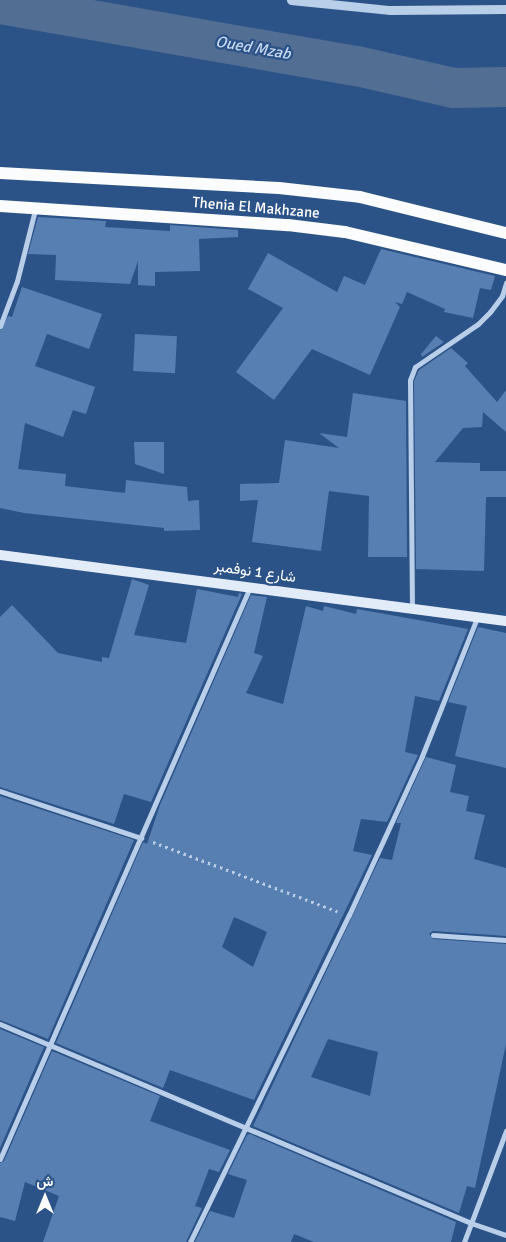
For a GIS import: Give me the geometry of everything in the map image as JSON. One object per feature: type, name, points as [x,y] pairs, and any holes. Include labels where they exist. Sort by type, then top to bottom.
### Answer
[{"type":"main road","points":[[0,173],[279,188],[360,197],[506,232]]},
{"type":"main road","name":"Thenia El Makhzane","points":[[0,206],[36,207],[345,232],[506,270]]},
{"type":"main road","name":"شارع 1 نوفمبر","points":[[0,555],[250,586],[506,622]]},
{"type":"street","points":[[291,0],[390,10],[506,9]]},
{"type":"street","points":[[0,326],[17,281],[36,207]]},
{"type":"street","points":[[412,610],[410,380],[415,367],[490,312],[502,296],[506,283]]},
{"type":"street","points":[[0,1159],[250,586]]},
{"type":"street","points":[[190,1242],[244,1127],[349,915],[422,756],[478,618]]},
{"type":"street","points":[[0,791],[140,838]]},
{"type":"street","points":[[433,935],[506,940]]},
{"type":"street","points":[[0,1024],[471,1223],[506,1235]]},
{"type":"street","points":[[464,1242],[506,1131]]},
{"type":"path","points":[[140,838],[349,915]]},
{"type":"building","points":[[38,217],[106,221],[105,227],[170,231],[170,225],[238,230],[238,237],[199,239],[200,271],[155,272],[155,286],[138,285],[138,261],[130,284],[55,280],[56,255],[28,254]]},
{"type":"building","points":[[381,249],[495,276],[491,290],[480,288],[473,318],[444,312],[445,309],[407,292],[402,304],[395,302],[400,307],[370,375],[312,349],[274,400],[236,372],[283,308],[248,289],[268,253],[337,292],[344,276],[365,285]]},
{"type":"building","points":[[22,287],[102,314],[89,349],[47,334],[35,366],[95,387],[86,414],[73,410],[63,437],[25,423],[18,469],[66,474],[65,486],[125,493],[126,480],[187,487],[188,501],[199,500],[200,530],[164,531],[164,528],[24,513],[0,508],[0,330],[8,316],[12,317]]},
{"type":"building","points":[[135,334],[177,336],[175,373],[133,371]]},
{"type":"building","points":[[436,336],[444,342],[422,357],[421,354]]},
{"type":"building","points":[[451,348],[468,363],[465,366],[497,402],[506,390],[506,432],[483,412],[482,427],[463,428],[435,462],[480,463],[480,471],[506,471],[506,497],[486,497],[484,571],[416,569],[414,381],[419,370]]},
{"type":"building","points":[[353,393],[406,401],[407,557],[368,557],[369,496],[329,491],[321,551],[252,542],[258,500],[240,501],[240,484],[279,483],[285,440],[339,448],[319,433],[347,437]]},
{"type":"building","points":[[134,442],[164,442],[164,474],[135,464]]},
{"type":"building","points":[[132,579],[149,585],[134,635],[186,643],[197,589],[238,597],[239,593],[242,594],[151,802],[124,794],[114,824],[0,787],[0,617],[12,605],[58,653],[102,662],[102,657],[109,658]]},
{"type":"building","points":[[251,595],[267,597],[254,653],[263,656],[246,693],[283,704],[306,606],[323,611],[324,606],[356,614],[357,609],[468,629],[439,701],[415,696],[405,752],[418,755],[387,822],[361,819],[353,851],[372,855],[254,1100],[170,1070],[163,1088],[56,1043],[143,842],[147,844],[160,805]],"holes":[[[234,917],[267,932],[253,967],[222,947]]]},
{"type":"building","points":[[478,627],[506,633],[506,768],[455,756],[467,706],[448,702]]},
{"type":"building","points":[[426,757],[456,765],[450,792],[469,796],[466,811],[485,815],[474,859],[506,868],[506,936],[433,931],[429,934],[433,939],[506,944],[506,1044],[475,1188],[467,1186],[459,1213],[253,1126],[380,858],[392,860],[401,823],[396,823]],"holes":[[[328,1039],[378,1052],[370,1096],[311,1077]]]},
{"type":"building","points":[[0,796],[134,840],[48,1039],[0,1020]]},
{"type":"building","points":[[0,1029],[44,1047],[0,1148]]},
{"type":"building","points":[[52,1051],[160,1096],[150,1121],[230,1150],[219,1172],[209,1169],[195,1206],[202,1208],[186,1242],[43,1242],[59,1196],[25,1182],[15,1221],[0,1217],[0,1163],[4,1161]]},
{"type":"building","points":[[250,1134],[456,1222],[451,1242],[314,1242],[294,1234],[291,1242],[195,1242],[210,1211],[234,1218],[247,1180],[228,1174],[247,1135]]},
{"type":"waterway","name":"Oued Mzab","points":[[0,4],[357,66],[454,88],[506,87]]}]
